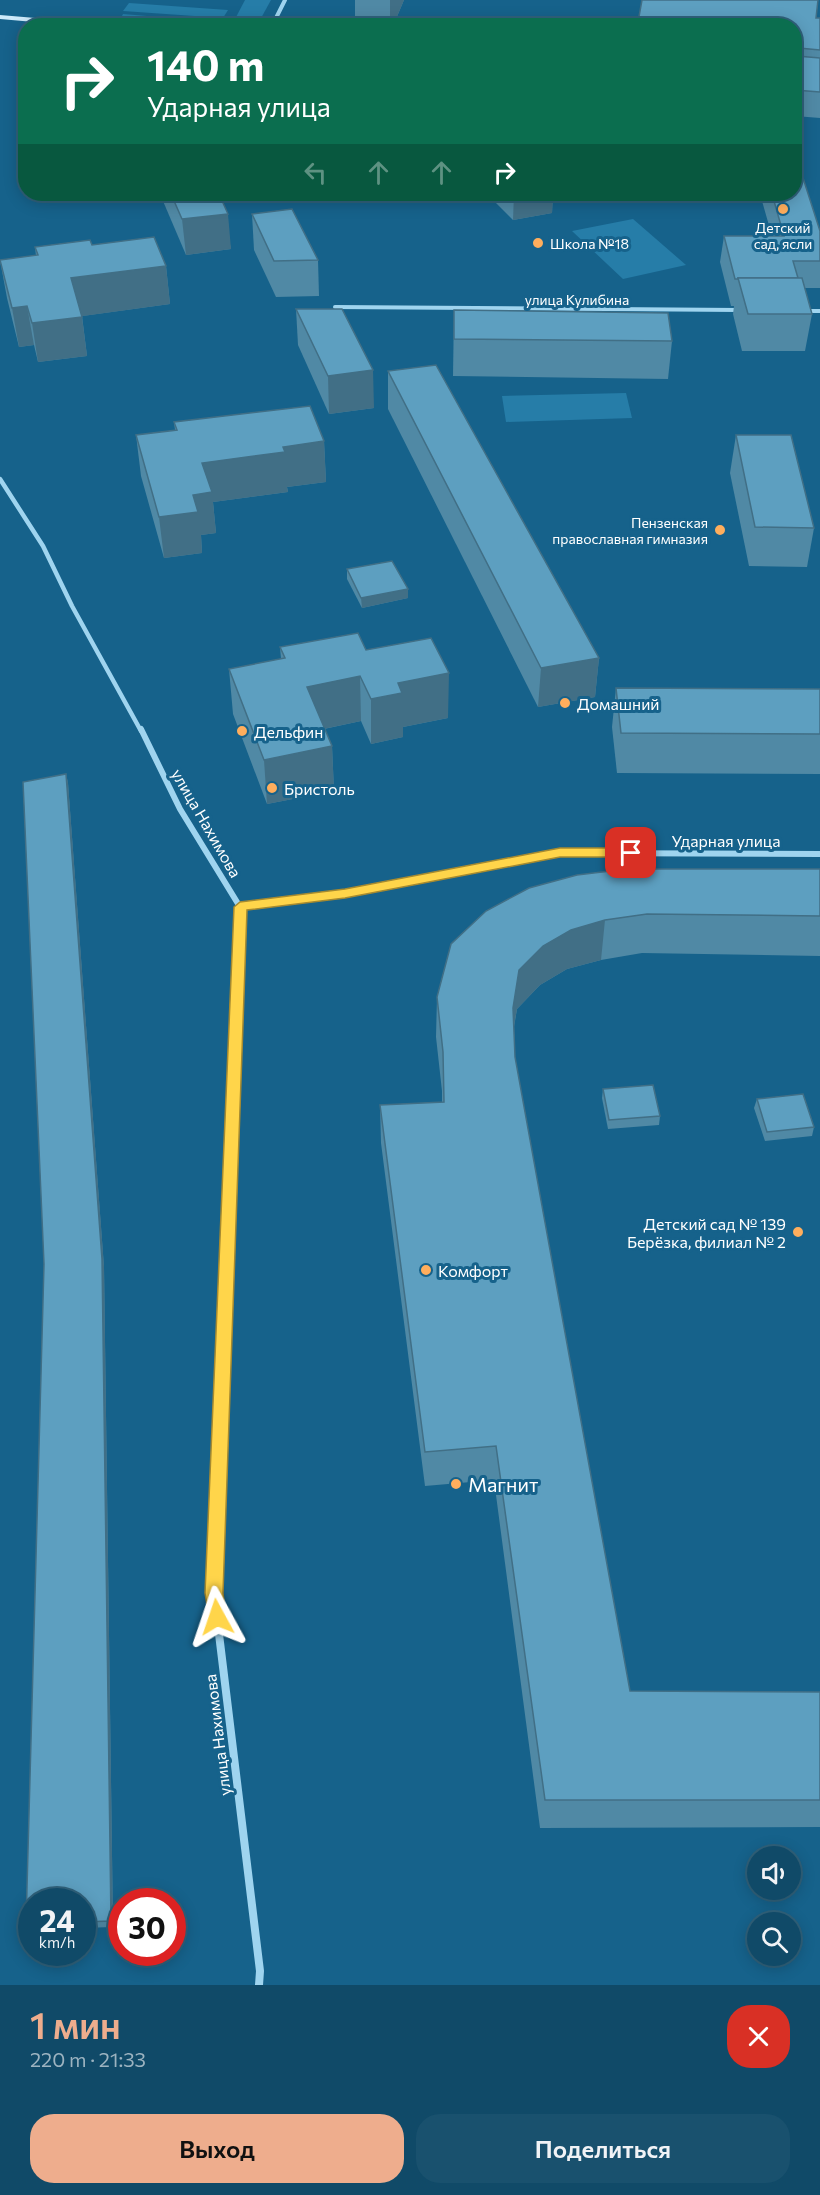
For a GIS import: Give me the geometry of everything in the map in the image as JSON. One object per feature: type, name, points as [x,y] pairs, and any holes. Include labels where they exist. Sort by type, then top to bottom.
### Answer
[{"type":"main road","points":[[0,17],[18,19]]},
{"type":"street","points":[[276,18],[285,0]]},
{"type":"street","name":"улица Кулибина","points":[[335,307],[750,310]]},
{"type":"street","points":[[797,311],[820,311]]},
{"type":"street","name":"улица Нахимова","points":[[0,479],[43,546],[72,606],[146,739],[180,809],[240,907],[214,1593],[260,1971],[259,1985]]},
{"type":"street","name":"Ударная улица","points":[[240,907],[345,893],[560,853],[820,854]]},
{"type":"shaded area","points":[[245,0],[271,0],[261,18],[236,18]]},
{"type":"shaded area","points":[[129,3],[228,10],[223,18],[123,11]]},
{"type":"shaded area","points":[[123,14],[172,18],[121,18]]},
{"type":"shaded area","points":[[633,219],[686,265],[623,279],[572,231]]},
{"type":"shaded area","points":[[626,393],[632,418],[506,422],[502,396]]},
{"type":"building","points":[[642,0],[818,0],[816,18],[820,18],[820,50],[802,48],[802,18],[639,18]]},
{"type":"building","points":[[802,56],[820,58],[820,92],[802,91]]},
{"type":"building","points":[[802,175],[820,231],[820,261],[793,261],[798,278],[735,279],[724,236],[784,236],[774,201],[802,201]]},
{"type":"building","points":[[174,201],[222,201],[228,214],[182,219]]},
{"type":"building","points":[[292,209],[318,260],[274,261],[252,214]]},
{"type":"building","points":[[154,237],[166,266],[71,278],[82,317],[32,323],[27,306],[12,308],[0,260],[38,255],[35,247],[90,240],[92,245]]},
{"type":"building","points":[[738,278],[802,278],[812,314],[748,314]]},
{"type":"building","points":[[296,309],[342,309],[373,370],[328,376]]},
{"type":"building","points":[[454,310],[668,313],[672,341],[454,339]]},
{"type":"building","points":[[436,365],[599,658],[541,668],[388,371]]},
{"type":"building","points":[[310,406],[324,441],[283,447],[285,452],[202,463],[212,492],[193,495],[198,512],[159,517],[136,435],[177,430],[174,422]]},
{"type":"building","points":[[736,435],[791,435],[814,528],[755,527]]},
{"type":"building","points":[[392,561],[408,589],[361,598],[347,569]]},
{"type":"building","points":[[358,633],[366,650],[431,638],[449,673],[398,683],[402,693],[371,699],[360,676],[307,687],[332,746],[264,760],[229,669],[285,658],[280,647]]},
{"type":"building","points":[[616,688],[820,689],[820,734],[621,733]]},
{"type":"building","points":[[66,774],[102,1259],[111,1888],[108,1888],[108,1921],[96,1922],[96,1888],[27,1888],[44,1264],[23,782]]},
{"type":"building","points":[[627,869],[820,869],[820,916],[647,914],[605,920],[571,930],[543,946],[519,970],[513,1008],[515,1057],[630,1691],[820,1692],[820,1800],[545,1800],[496,1446],[425,1452],[380,1105],[444,1102],[443,1052],[437,997],[451,944],[486,911],[529,888],[577,875]]},
{"type":"building","points":[[653,1085],[660,1116],[609,1120],[603,1089]]},
{"type":"building","points":[[803,1094],[814,1127],[767,1132],[757,1099]]},
{"type":"place","name":"Детский сад, ясли","points":[[783,209]]},
{"type":"place","name":"Школа №18","points":[[538,243]]},
{"type":"place","name":"Пензенская православная гимназия","points":[[720,530]]},
{"type":"place","name":"Домашний","points":[[565,703]]},
{"type":"place","name":"Дельфин","points":[[242,731]]},
{"type":"place","name":"Бристоль","points":[[272,788]]},
{"type":"place","name":"Детский сад № 139 Берёзка, филиал № 2","points":[[798,1232]]},
{"type":"place","name":"Комфорт","points":[[426,1270]]},
{"type":"place","name":"Магнит","points":[[456,1484]]},
{"type":"route","points":[[217,1617],[214,1593],[240,907],[345,893],[560,853],[631,853]]}]
